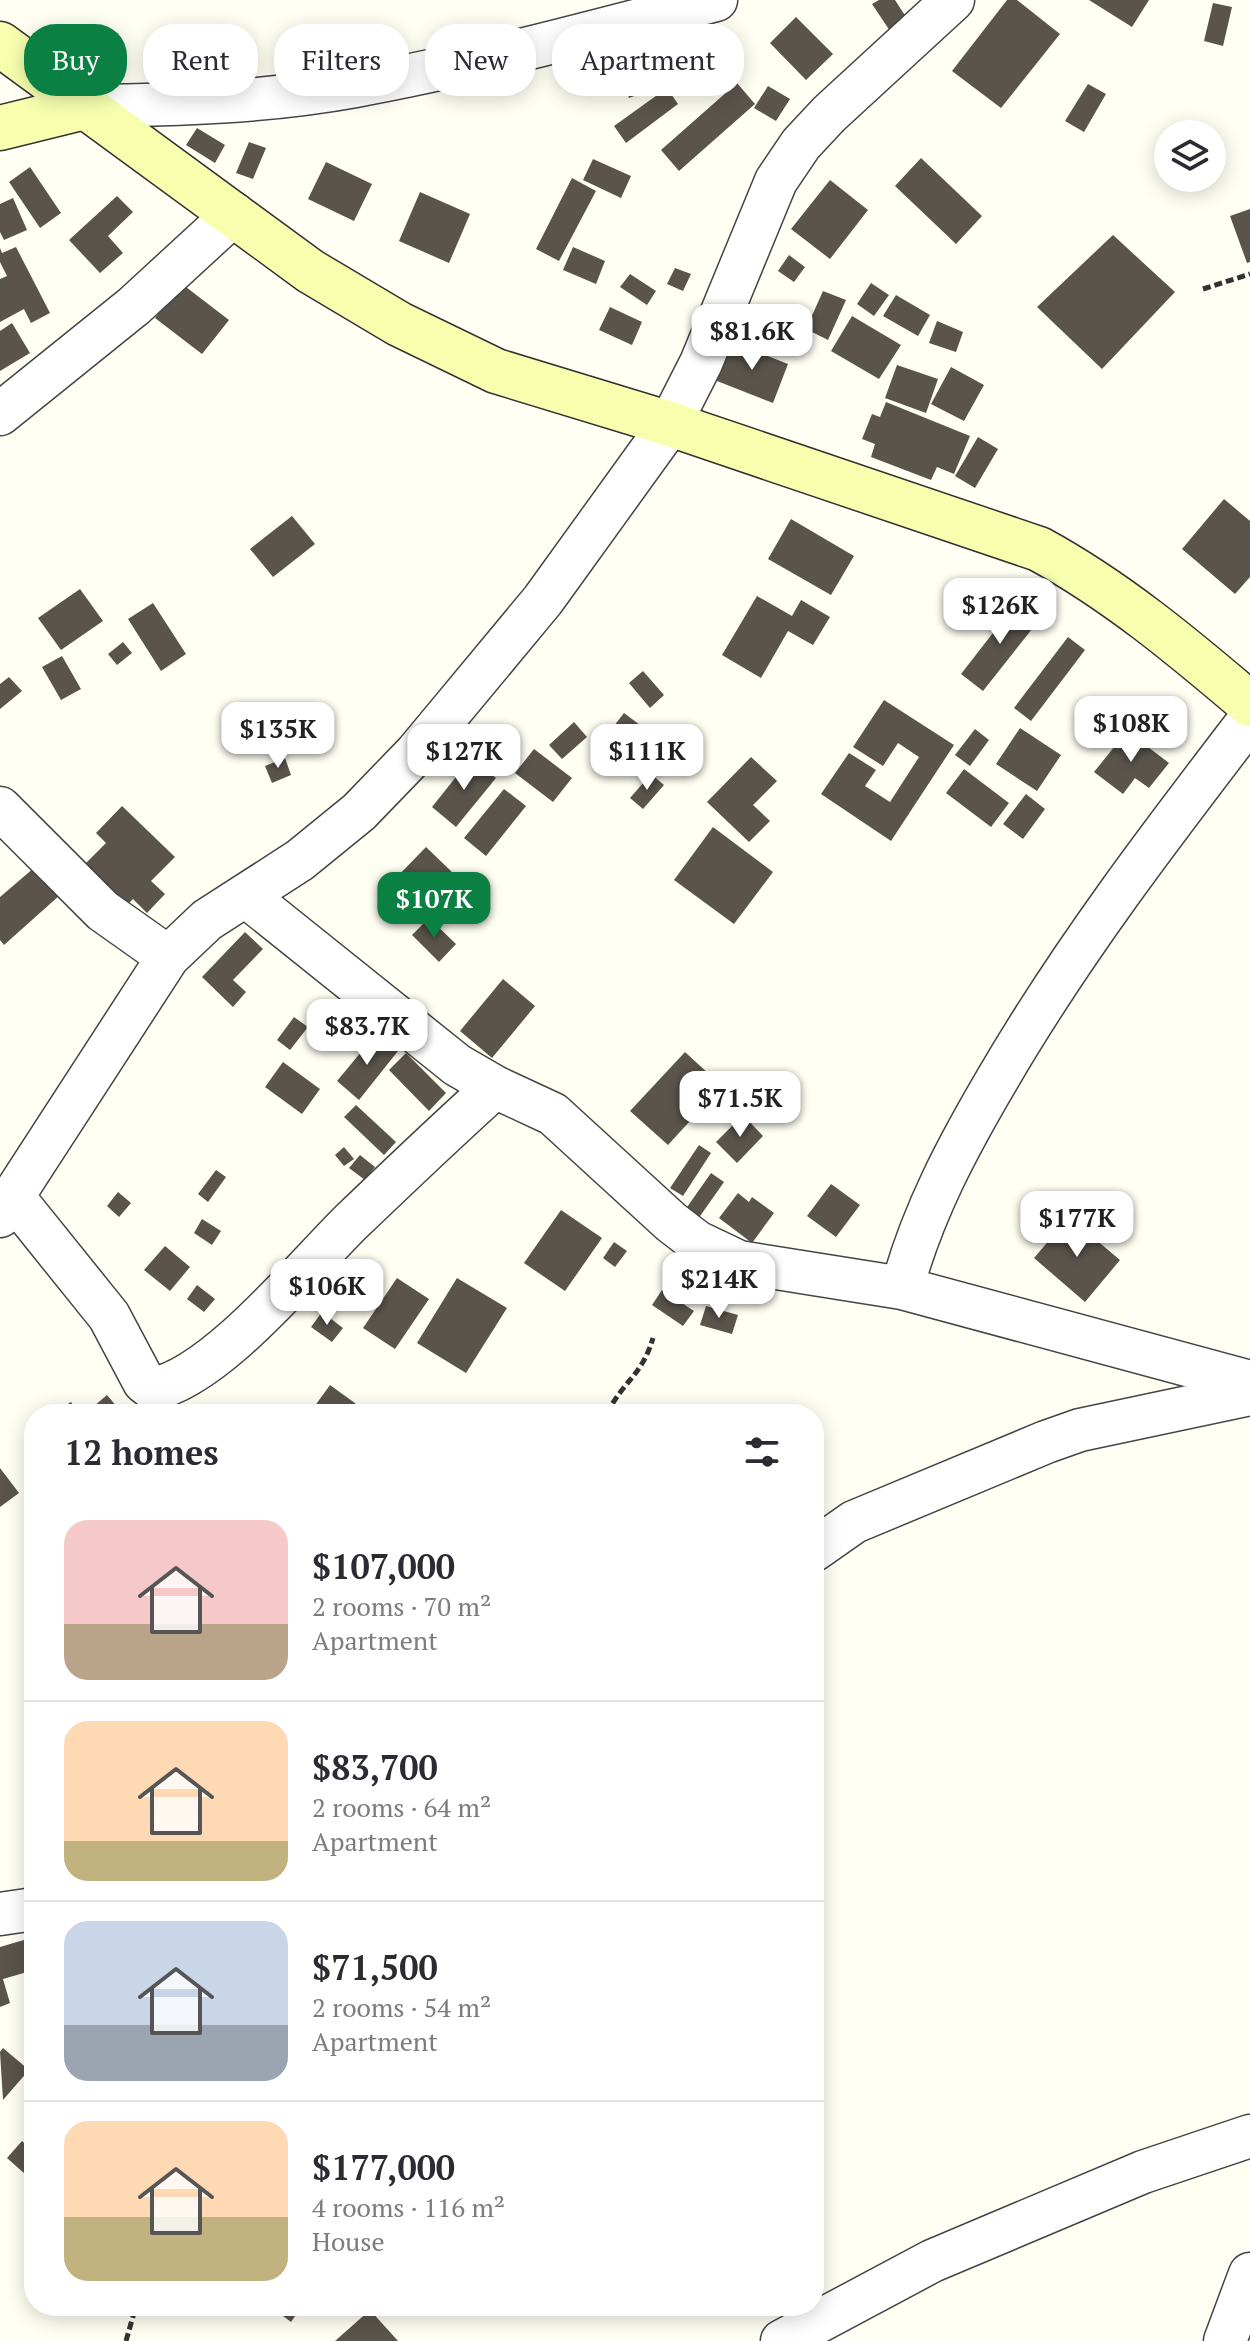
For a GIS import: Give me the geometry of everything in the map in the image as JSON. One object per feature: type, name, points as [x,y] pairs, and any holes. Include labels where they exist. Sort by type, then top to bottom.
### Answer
[{"type":"street","points":[[0,128],[89,106],[217,103],[354,86],[637,10],[716,0]]},
{"type":"street","points":[[495,1087],[373,1201],[257,1318],[218,1353],[164,1387],[153,1389],[144,1382],[109,1316],[7,1207],[168,957],[186,937],[333,836],[416,753],[572,563],[670,424],[701,363],[776,181],[801,144],[829,114],[953,0]]},
{"type":"street","points":[[0,44],[89,106],[310,271],[399,324],[496,371],[670,424],[1039,549],[1080,571],[1136,611],[1250,704]]},
{"type":"street","points":[[0,414],[134,306],[234,214]]},
{"type":"street","points":[[902,1288],[917,1233],[950,1160],[1034,1016],[1135,869],[1250,719]]},
{"type":"street","points":[[0,808],[103,911],[168,957]]},
{"type":"street","points":[[246,896],[457,1065],[553,1114],[697,1242],[739,1262],[902,1288],[1250,1382]]},
{"type":"street","points":[[824,1543],[854,1522],[1080,1430],[1250,1394]]},
{"type":"street","points":[[0,1914],[24,1910]]},
{"type":"street","points":[[782,2341],[932,2261],[1143,2172],[1250,2136]]},
{"type":"street","points":[[1225,2341],[1250,2274]]},
{"type":"path","points":[[1203,289],[1250,274]]},
{"type":"path","points":[[613,1404],[623,1387],[642,1369],[653,1338]]},
{"type":"path","points":[[126,2341],[133,2316]]},
{"type":"building","points":[[879,0],[895,0],[908,20],[890,31],[872,4]]},
{"type":"building","points":[[1007,0],[1017,0],[1060,34],[1001,108],[952,71]]},
{"type":"building","points":[[1089,0],[1149,0],[1132,27]]},
{"type":"building","points":[[1213,3],[1232,7],[1223,46],[1204,41]]},
{"type":"building","points":[[796,17],[833,54],[806,80],[770,43]]},
{"type":"building","points":[[1088,84],[1106,94],[1084,132],[1065,121]]},
{"type":"building","points":[[768,86],[790,99],[776,121],[754,108]]},
{"type":"building","points":[[744,91],[755,104],[679,171],[661,150],[722,96],[744,96]]},
{"type":"building","points":[[656,96],[672,96],[678,104],[626,143],[614,126]]},
{"type":"building","points":[[197,128],[225,145],[215,163],[186,145]]},
{"type":"building","points":[[249,142],[266,148],[253,179],[236,173]]},
{"type":"building","points":[[921,158],[982,216],[956,244],[895,186]]},
{"type":"building","points":[[593,159],[631,176],[621,198],[583,180]]},
{"type":"building","points":[[326,162],[372,184],[354,221],[308,199]]},
{"type":"building","points":[[30,167],[61,213],[40,228],[9,182]]},
{"type":"building","points":[[572,178],[596,191],[559,261],[536,249]]},
{"type":"building","points":[[830,180],[868,210],[830,259],[791,229]]},
{"type":"building","points":[[420,192],[470,214],[449,263],[399,241]]},
{"type":"building","points":[[117,196],[133,212],[108,236],[123,253],[100,273],[69,240]]},
{"type":"building","points":[[13,198],[27,230],[4,240],[0,232],[0,204]]},
{"type":"building","points":[[1250,209],[1250,262],[1247,263],[1230,216]]},
{"type":"building","points":[[1113,235],[1175,292],[1102,369],[1037,307]]},
{"type":"building","points":[[16,247],[50,313],[31,323],[24,309],[0,322],[0,279],[7,276],[0,262],[0,248],[2,253]]},
{"type":"building","points":[[573,247],[605,261],[596,284],[563,270]]},
{"type":"building","points":[[789,255],[805,267],[794,282],[778,271]]},
{"type":"building","points":[[675,268],[691,274],[683,291],[667,284]]},
{"type":"building","points":[[630,274],[656,291],[647,305],[620,287]]},
{"type":"building","points":[[871,283],[889,295],[874,316],[857,304]]},
{"type":"building","points":[[182,284],[229,320],[202,354],[155,318]]},
{"type":"building","points":[[823,291],[846,300],[828,340],[806,329]]},
{"type":"building","points":[[896,295],[930,315],[918,336],[883,316]]},
{"type":"building","points":[[610,307],[642,322],[632,345],[599,330]]},
{"type":"building","points":[[852,316],[901,345],[879,379],[831,351]]},
{"type":"building","points":[[937,321],[963,332],[956,352],[929,343]]},
{"type":"building","points":[[12,323],[30,353],[0,371],[0,331]]},
{"type":"building","points":[[732,342],[788,364],[773,403],[717,381]]},
{"type":"building","points":[[897,365],[938,379],[926,413],[885,398]]},
{"type":"building","points":[[951,367],[984,385],[964,421],[931,404]]},
{"type":"building","points":[[886,402],[970,436],[954,474],[937,467],[931,480],[871,457],[875,444],[862,439],[872,414],[880,417]]},
{"type":"building","points":[[978,437],[998,449],[975,488],[955,476]]},
{"type":"building","points":[[1224,499],[1250,521],[1250,577],[1235,594],[1182,549]]},
{"type":"building","points":[[292,516],[315,544],[273,577],[250,549]]},
{"type":"building","points":[[791,519],[854,556],[831,595],[768,559]]},
{"type":"building","points":[[80,589],[103,621],[61,650],[38,618]]},
{"type":"building","points":[[757,596],[792,616],[801,600],[830,617],[813,645],[788,631],[761,678],[722,655]]},
{"type":"building","points":[[1017,602],[1040,619],[983,691],[961,674]]},
{"type":"building","points":[[153,603],[186,654],[161,671],[128,619]]},
{"type":"building","points":[[1068,637],[1085,650],[1031,721],[1014,708]]},
{"type":"building","points":[[123,642],[132,653],[117,665],[108,654]]},
{"type":"building","points":[[62,656],[81,689],[61,700],[42,667]]},
{"type":"building","points":[[643,671],[664,695],[650,708],[629,683]]},
{"type":"building","points":[[9,677],[22,691],[0,709],[0,684]]},
{"type":"building","points":[[884,700],[954,745],[891,841],[821,794],[849,753],[876,770],[865,786],[890,802],[919,757],[898,743],[883,766],[853,747]]},
{"type":"building","points":[[624,713],[640,725],[619,752],[603,740]]},
{"type":"building","points":[[574,722],[587,737],[562,759],[549,745]]},
{"type":"building","points":[[1020,728],[1061,755],[1037,791],[996,764]]},
{"type":"building","points":[[975,729],[989,740],[970,766],[955,755]]},
{"type":"building","points":[[1127,731],[1169,763],[1149,788],[1135,778],[1123,794],[1094,772]]},
{"type":"building","points":[[534,749],[572,778],[553,802],[515,773]]},
{"type":"building","points":[[751,757],[777,781],[753,805],[770,821],[749,842],[707,802]]},
{"type":"building","points":[[285,758],[291,775],[272,783],[265,766]]},
{"type":"building","points":[[471,758],[496,778],[456,827],[432,807]]},
{"type":"building","points":[[964,769],[1009,803],[991,827],[946,793]]},
{"type":"building","points":[[651,774],[664,785],[643,809],[630,798]]},
{"type":"building","points":[[504,789],[526,806],[486,856],[464,838]]},
{"type":"building","points":[[1026,794],[1045,809],[1023,839],[1003,824]]},
{"type":"building","points":[[122,806],[175,857],[151,881],[165,894],[147,913],[133,899],[122,910],[80,869],[106,843],[96,833]]},
{"type":"building","points":[[713,827],[773,872],[734,924],[674,880]]},
{"type":"building","points":[[426,847],[453,873],[420,907],[392,882]]},
{"type":"building","points":[[35,867],[60,895],[4,945],[0,940],[0,897]]},
{"type":"building","points":[[429,918],[456,944],[439,962],[412,935]]},
{"type":"building","points":[[245,932],[263,949],[233,980],[246,992],[233,1007],[202,977]]},
{"type":"building","points":[[503,979],[535,1006],[492,1058],[460,1031]]},
{"type":"building","points":[[294,1017],[308,1027],[290,1050],[277,1040]]},
{"type":"building","points":[[376,1034],[398,1051],[359,1100],[337,1081]]},
{"type":"building","points":[[685,1052],[722,1086],[668,1145],[630,1111]]},
{"type":"building","points":[[406,1053],[446,1093],[429,1111],[389,1070]]},
{"type":"building","points":[[283,1062],[320,1089],[302,1114],[265,1087]]},
{"type":"building","points":[[356,1105],[396,1142],[384,1155],[344,1117]]},
{"type":"building","points":[[743,1115],[763,1136],[737,1163],[716,1142]]},
{"type":"building","points":[[699,1145],[711,1153],[683,1196],[670,1188]]},
{"type":"building","points":[[344,1147],[354,1159],[344,1166],[335,1155]]},
{"type":"building","points":[[360,1155],[375,1167],[365,1180],[349,1168]]},
{"type":"building","points":[[216,1170],[226,1177],[208,1202],[198,1194]]},
{"type":"building","points":[[711,1173],[724,1182],[698,1219],[685,1210]]},
{"type":"building","points":[[831,1184],[860,1205],[836,1237],[807,1216]]},
{"type":"building","points":[[118,1192],[131,1203],[119,1217],[107,1206]]},
{"type":"building","points":[[738,1193],[749,1202],[752,1197],[774,1213],[752,1243],[719,1218]]},
{"type":"building","points":[[561,1210],[602,1238],[565,1291],[524,1263]]},
{"type":"building","points":[[1069,1217],[1120,1260],[1085,1302],[1034,1258]]},
{"type":"building","points":[[202,1219],[221,1231],[212,1245],[194,1233]]},
{"type":"building","points":[[614,1242],[627,1251],[615,1267],[603,1258]]},
{"type":"building","points":[[165,1246],[190,1267],[170,1291],[144,1270]]},
{"type":"building","points":[[397,1278],[429,1299],[395,1349],[363,1328]]},
{"type":"building","points":[[457,1278],[507,1308],[466,1373],[417,1343]]},
{"type":"building","points":[[197,1285],[215,1299],[204,1312],[187,1299]]},
{"type":"building","points":[[662,1290],[694,1311],[683,1326],[652,1305]]},
{"type":"building","points":[[706,1306],[738,1315],[732,1334],[700,1325]]},
{"type":"building","points":[[322,1312],[343,1328],[332,1342],[311,1327]]},
{"type":"building","points":[[330,1385],[356,1404],[316,1404]]},
{"type":"building","points":[[107,1395],[115,1404],[96,1404]]},
{"type":"building","points":[[0,1468],[19,1493],[0,1507]]},
{"type":"building","points":[[24,1940],[24,1973],[3,1979],[10,2003],[0,2007],[0,1947]]},
{"type":"building","points":[[3,2048],[24,2066],[24,2076],[3,2100],[0,2052]]},
{"type":"building","points":[[22,2141],[24,2143],[24,2173],[7,2158]]},
{"type":"building","points":[[363,2316],[375,2316],[398,2341],[335,2341]]}]
